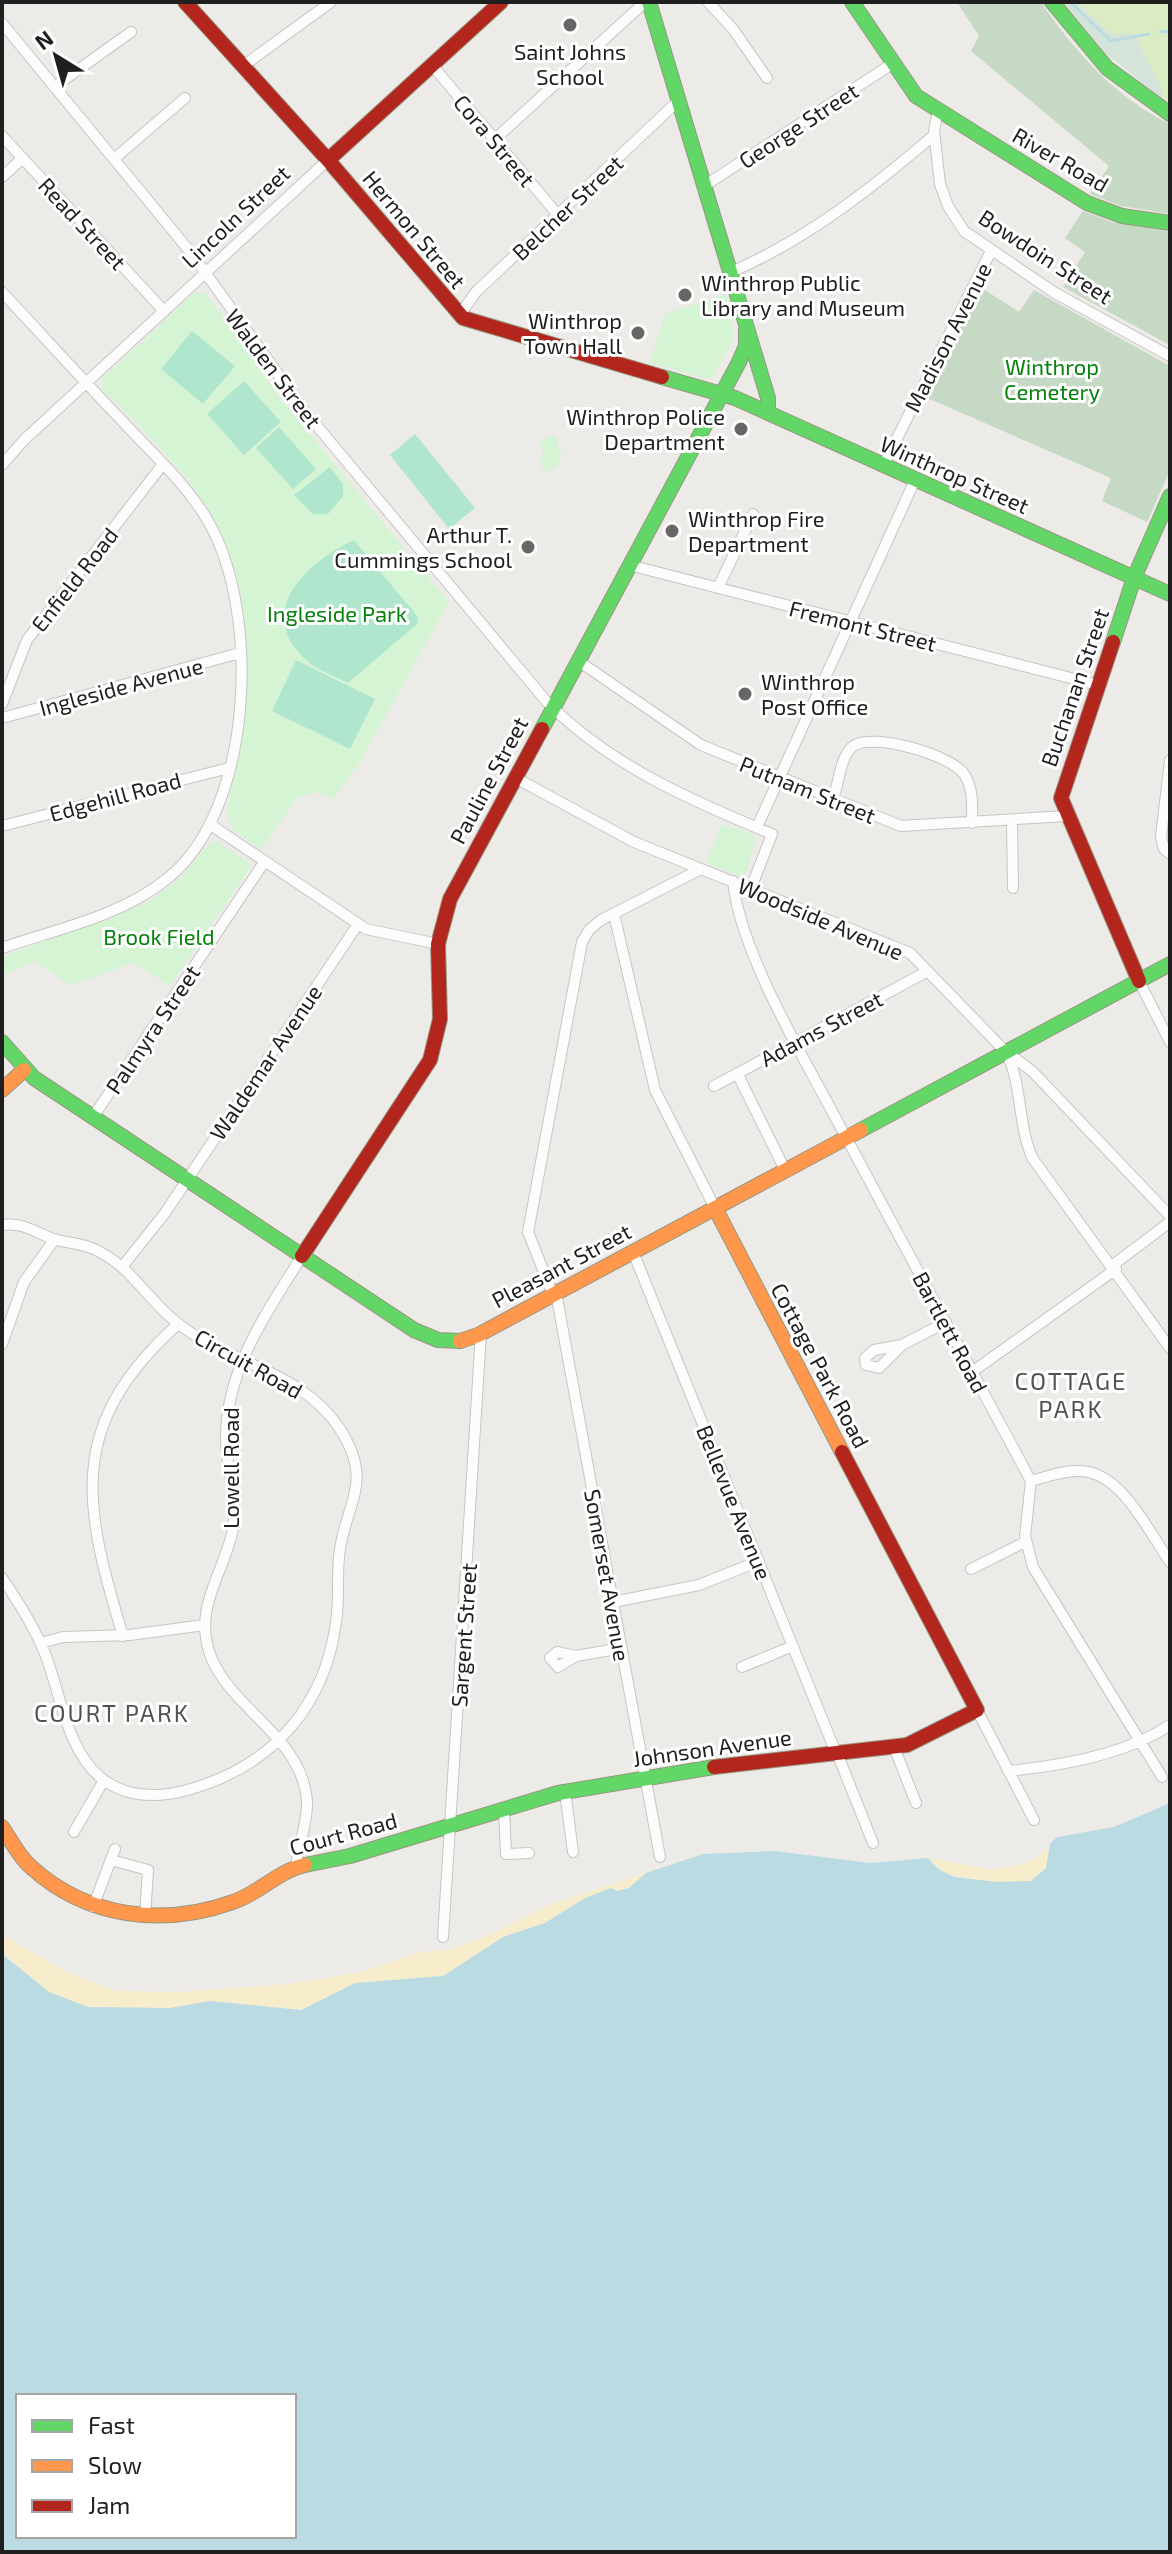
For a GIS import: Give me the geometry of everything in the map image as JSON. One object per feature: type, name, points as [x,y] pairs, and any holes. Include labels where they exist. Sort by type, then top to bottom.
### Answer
[{"type":"street","name":"Hermon Street","points":[[185,2],[328,160],[459,316],[722,394]]},
{"type":"street","points":[[243,66],[331,2]]},
{"type":"street","name":"Lincoln Street","points":[[4,457],[501,2]]},
{"type":"street","points":[[495,139],[647,2],[768,398],[768,413]]},
{"type":"street","points":[[708,2],[733,29],[767,78]]},
{"type":"street","points":[[852,2],[912,92],[938,110]]},
{"type":"street","points":[[1052,2],[1107,68],[1170,114]]},
{"type":"street","name":"Walden Street","points":[[2,23],[205,273],[303,409],[552,708],[594,742],[656,781],[772,834],[751,888]]},
{"type":"street","points":[[54,87],[131,32]]},
{"type":"street","name":"George Street","points":[[704,186],[892,64]]},
{"type":"street","name":"Cora Street","points":[[432,65],[558,215]]},
{"type":"street","points":[[114,159],[185,98]]},
{"type":"street","name":"Belcher Street","points":[[459,316],[476,292],[678,101]]},
{"type":"street","name":"Bowdoin Street","points":[[938,110],[934,135],[938,173],[948,206],[964,231],[1066,299],[1170,356]]},
{"type":"street","name":"River Road","points":[[938,110],[1087,203],[1122,216],[1170,223]]},
{"type":"street","points":[[729,273],[822,223],[934,135]]},
{"type":"street","name":"Read Street","points":[[2,136],[164,311]]},
{"type":"street","points":[[2,177],[23,158]]},
{"type":"street","name":"Madison Avenue","points":[[883,466],[991,251]]},
{"type":"street","points":[[2,292],[191,496],[217,539],[235,603],[240,653],[240,702],[229,768],[211,825],[181,867],[137,899],[2,948]]},
{"type":"street","name":"Pauline Street","points":[[302,1256],[427,1066],[440,1019],[438,944],[452,893],[722,394],[743,353],[746,330]]},
{"type":"street","name":"Winthrop Street","points":[[722,394],[1170,594]]},
{"type":"street","name":"Enfield Road","points":[[2,704],[27,640],[163,464]]},
{"type":"street","points":[[757,827],[915,480]]},
{"type":"street","name":"Buchanan Street","points":[[1139,981],[1066,816],[1062,802],[1063,786],[1134,578],[1170,496]]},
{"type":"street","points":[[718,588],[753,514]]},
{"type":"street","name":"Fremont Street","points":[[629,565],[1098,685]]},
{"type":"street","name":"Ingleside Avenue","points":[[2,718],[240,653]]},
{"type":"street","name":"Putnam Street","points":[[577,660],[692,740],[901,826],[1066,816]]},
{"type":"street","points":[[833,799],[848,752],[864,741],[882,742],[939,756],[957,766],[970,786],[972,823]]},
{"type":"street","points":[[1170,760],[1162,846],[1170,854]]},
{"type":"street","name":"Edgehill Road","points":[[2,826],[229,768]]},
{"type":"street","name":"Woodside Avenue","points":[[514,777],[613,832],[910,953],[1006,1052],[1014,1069],[1025,1138],[1033,1159],[1170,1348]]},
{"type":"street","points":[[1012,821],[1013,888]]},
{"type":"street","points":[[211,825],[372,932],[438,944]]},
{"type":"street","name":"Palmyra Street","points":[[93,1117],[265,861]]},
{"type":"street","name":"Somerset Avenue","points":[[660,1857],[554,1294],[528,1232],[582,942],[592,926],[701,869]]},
{"type":"street","name":"Bartlett Road","points":[[733,881],[735,908],[795,1042],[1031,1481]]},
{"type":"street","name":"Cottage Park Road","points":[[614,914],[655,1090],[1034,1820]]},
{"type":"street","name":"Waldemar Avenue","points":[[122,1267],[187,1179],[358,924]]},
{"type":"street","name":"Pleasant Street","points":[[2,1042],[24,1070],[302,1256],[429,1338],[458,1342],[481,1333],[1170,964]]},
{"type":"street","name":"Adams Street","points":[[714,1086],[928,971]]},
{"type":"street","points":[[1139,981],[1170,1042]]},
{"type":"street","points":[[972,1372],[1114,1267],[1170,1219],[1033,1072],[1006,1052]]},
{"type":"street","points":[[2,1090],[24,1070]]},
{"type":"street","points":[[737,1073],[785,1170]]},
{"type":"street","name":"Circuit Road","points":[[2,1225],[29,1227],[55,1239],[92,1248],[122,1267],[178,1324],[297,1386],[326,1411],[349,1445],[358,1476],[357,1496],[340,1551],[337,1619],[330,1652],[313,1694],[282,1741]]},
{"type":"street","points":[[2,1344],[21,1288],[55,1239]]},
{"type":"street","name":"Bellevue Avenue","points":[[633,1252],[873,1843]]},
{"type":"street","name":"Lowell Road","points":[[204,1625],[207,1599],[234,1519],[226,1429],[230,1400],[243,1358],[302,1256]]},
{"type":"street","points":[[902,1345],[946,1322]]},
{"type":"street","points":[[123,1636],[95,1525],[93,1456],[101,1427],[120,1387],[145,1354],[178,1324]]},
{"type":"street","name":"Sargent Street","points":[[443,1937],[481,1333]]},
{"type":"street","points":[[1162,1777],[1036,1573],[1025,1542],[1031,1481],[1077,1471],[1104,1477],[1121,1492],[1170,1562]]},
{"type":"street","points":[[971,1569],[1025,1542]]},
{"type":"street","points":[[613,1602],[692,1587],[759,1561]]},
{"type":"street","points":[[2,1578],[41,1643],[78,1747],[90,1767],[104,1780],[136,1794],[174,1794],[227,1776],[282,1741]]},
{"type":"street","points":[[41,1643],[63,1637],[123,1636],[204,1625],[209,1649],[224,1681],[282,1741],[301,1776],[307,1801],[296,1867]]},
{"type":"street","points":[[742,1667],[793,1646]]},
{"type":"street","points":[[576,1656],[622,1648]]},
{"type":"street","name":"Johnson Avenue","points":[[451,1826],[565,1791],[750,1761],[910,1744],[977,1710]]},
{"type":"street","points":[[1008,1771],[1054,1765],[1140,1742],[1170,1725]]},
{"type":"street","points":[[894,1747],[916,1803]]},
{"type":"street","points":[[74,1832],[104,1780]]},
{"type":"street","points":[[565,1791],[573,1852]]},
{"type":"street","points":[[504,1810],[506,1854],[529,1853]]},
{"type":"street","name":"Court Road","points":[[2,1827],[18,1853],[36,1873],[68,1895],[93,1907],[145,1917],[182,1915],[222,1906],[247,1896],[296,1867],[340,1859],[451,1826]]},
{"type":"street","points":[[93,1907],[113,1854],[148,1870],[145,1917]]},
{"type":"green space","points":[[957,2],[1041,2],[1067,38],[1098,72],[1132,101],[1170,124],[1170,214],[1121,206],[1090,194],[1109,166],[971,51],[979,36]]},
{"type":"green space","points":[[1063,2],[1170,2],[1170,103],[1107,54]]},
{"type":"green space","name":"Winthrop Cemetery","points":[[1083,211],[1112,222],[1170,232],[1170,345],[1063,287],[1085,252],[1065,238]]},
{"type":"green space","name":"Winthrop Cemetery","points":[[980,287],[1019,312],[1034,290],[1170,366],[1170,470],[1147,522],[1102,501],[1111,478],[925,397]]},
{"type":"green space","name":"Ingleside Park","points":[[195,292],[207,294],[280,398],[449,602],[360,762],[333,800],[316,792],[297,798],[261,849],[234,831],[227,815],[247,688],[243,610],[231,558],[210,512],[187,479],[102,388],[102,379]]},
{"type":"green space","points":[[726,294],[734,337],[713,377],[706,379],[650,363],[665,314]]},
{"type":"green space","points":[[192,331],[235,366],[203,404],[161,369]]},
{"type":"green space","points":[[244,381],[281,422],[244,455],[207,414]]},
{"type":"green space","points":[[279,427],[316,469],[293,489],[256,448]]},
{"type":"green space","points":[[415,434],[475,508],[449,529],[390,455]]},
{"type":"green space","points":[[555,436],[562,456],[557,468],[544,472],[539,459],[544,457],[540,444],[543,439]]},
{"type":"green space","points":[[330,467],[343,484],[343,496],[328,514],[313,514],[294,495]]},
{"type":"green space","points":[[354,540],[418,617],[417,624],[348,683],[305,659],[290,641],[284,623],[286,605],[305,574]]},
{"type":"green space","points":[[296,660],[375,699],[350,749],[272,711]]},
{"type":"green space","points":[[722,824],[751,834],[756,840],[745,875],[738,876],[706,863]]},
{"type":"green space","name":"Brook Field","points":[[217,841],[252,865],[170,986],[134,963],[70,985],[35,961],[2,976],[2,957],[148,902],[181,877],[210,843]]},
{"type":"shaded area","points":[[1063,2],[1076,2],[1112,35],[1133,33],[1161,87],[1162,99],[1107,54]]},
{"type":"sand","points":[[1048,1849],[1046,1868],[1031,1881],[997,1882],[946,1874],[928,1858],[994,1870],[1027,1863]]},
{"type":"sand","points":[[646,1873],[629,1888],[617,1891],[611,1888],[585,1898],[545,1923],[503,1937],[443,1976],[355,1983],[301,2010],[210,2001],[170,2008],[88,2007],[49,1992],[2,1954],[2,1935],[63,1970],[115,1991],[178,1992],[286,1984],[358,1973],[421,1952],[452,1949],[498,1931],[551,1904]]},
{"type":"water","points":[[1170,1803],[1170,2552],[2,2552],[2,1954],[49,1992],[88,2007],[170,2008],[210,2001],[301,2010],[355,1983],[443,1976],[503,1937],[545,1923],[585,1898],[611,1888],[617,1891],[629,1888],[646,1873],[703,1854],[775,1851],[870,1863],[928,1858],[938,1869],[954,1877],[997,1882],[1031,1881],[1046,1868],[1050,1844],[1057,1837],[1114,1827]]},
{"type":"waterway","points":[[1070,2],[1111,41],[1149,34]]},
{"type":"waterway","points":[[1160,32],[1170,31]]},
{"type":"traffic: fast","points":[[649,2],[768,398],[768,413]]},
{"type":"traffic: fast","points":[[852,2],[916,96],[1087,203],[1122,216],[1170,223]]},
{"type":"traffic: fast","points":[[1052,2],[1107,68],[1170,114]]},
{"type":"traffic: fast","points":[[542,729],[739,362],[746,346],[746,330]]},
{"type":"traffic: fast","points":[[662,377],[735,398],[1170,594]]},
{"type":"traffic: fast","points":[[1113,642],[1134,578],[1170,496]]},
{"type":"traffic: fast","points":[[861,1130],[1170,964]]},
{"type":"traffic: fast","points":[[2,1042],[34,1078],[414,1330],[438,1340],[460,1341]]},
{"type":"traffic: fast","points":[[305,1865],[350,1856],[558,1793],[714,1767]]},
{"type":"traffic: slow","points":[[2,1090],[24,1070]]},
{"type":"traffic: slow","points":[[460,1341],[478,1335],[861,1130]]},
{"type":"traffic: slow","points":[[715,1208],[842,1452]]},
{"type":"traffic: slow","points":[[2,1827],[27,1863],[53,1884],[76,1898],[127,1913],[180,1914],[207,1910],[242,1898],[286,1872],[305,1865]]},
{"type":"traffic: jam","points":[[185,2],[328,160],[463,318],[662,377]]},
{"type":"traffic: jam","points":[[328,160],[501,2]]},
{"type":"traffic: jam","points":[[1113,642],[1061,798],[1139,981]]},
{"type":"traffic: jam","points":[[302,1256],[430,1060],[440,1019],[438,944],[450,899],[542,729]]},
{"type":"traffic: jam","points":[[714,1767],[907,1745],[977,1710],[842,1452]]},
{"type":"place","name":"Saint Johns School","points":[[570,25]]},
{"type":"place","name":"Winthrop Public Library and Museum","points":[[685,295]]},
{"type":"place","name":"Winthrop Town Hall","points":[[638,333]]},
{"type":"place","name":"Winthrop Police Department","points":[[741,429]]},
{"type":"place","name":"Winthrop Fire Department","points":[[672,531]]},
{"type":"place","name":"Arthur T. Cummings School","points":[[528,547]]},
{"type":"place","name":"Winthrop Post Office","points":[[745,694]]},
{"type":"district","name":"COTTAGE PARK","points":[[1071,1394]]},
{"type":"district","name":"COURT PARK","points":[[112,1712]]}]
